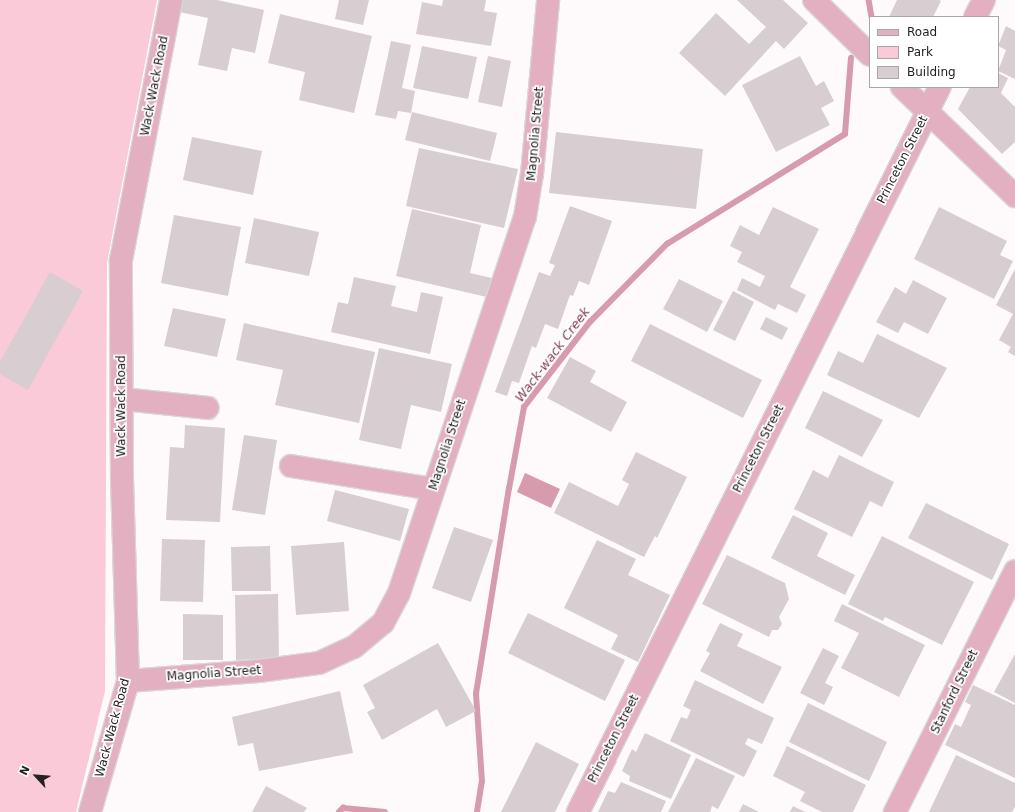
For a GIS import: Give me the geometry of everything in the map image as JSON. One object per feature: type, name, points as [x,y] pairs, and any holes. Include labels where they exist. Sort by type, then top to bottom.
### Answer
[{"type":"street","name":"Wack Wack Road","points":[[90,812],[128,681],[121,260],[171,0]]},
{"type":"street","name":"Magnolia Street","points":[[128,681],[259,671],[320,663],[354,648],[383,623],[399,593],[530,196],[548,0]]},
{"type":"street","points":[[814,0],[869,54]]},
{"type":"street","points":[[976,16],[984,0]]},
{"type":"street","points":[[903,88],[1015,196]]},
{"type":"street","name":"Princeton Street","points":[[578,812],[939,88]]},
{"type":"street","points":[[123,400],[208,408]]},
{"type":"street","points":[[291,466],[433,489]]},
{"type":"street","name":"Stanford Street","points":[[895,812],[1015,571]]},
{"type":"green space","points":[[0,0],[157,0],[107,263],[105,691],[76,812],[0,812]]},
{"type":"shaded area","points":[[525,473],[560,489],[551,508],[517,492]]},
{"type":"building","points":[[182,0],[217,0],[264,10],[255,53],[232,48],[227,71],[198,65],[208,18],[179,12]]},
{"type":"building","points":[[339,0],[369,0],[363,25],[335,19]]},
{"type":"building","points":[[443,0],[486,0],[484,11],[497,13],[491,46],[416,34],[422,2],[442,6]]},
{"type":"building","points":[[737,0],[783,0],[808,23],[784,49],[776,41],[725,96],[679,53],[716,13],[749,44],[766,27]]},
{"type":"building","points":[[897,0],[941,1],[934,16],[889,16]]},
{"type":"building","points":[[280,14],[372,36],[354,113],[299,100],[305,72],[268,63]]},
{"type":"building","points":[[1006,26],[1015,31],[1015,79],[999,71],[1006,50],[999,46]]},
{"type":"building","points":[[391,41],[411,45],[402,88],[415,91],[411,113],[398,111],[396,119],[375,115]]},
{"type":"building","points":[[422,46],[477,57],[468,99],[413,88]]},
{"type":"building","points":[[488,56],[511,61],[502,107],[478,102]]},
{"type":"building","points":[[800,56],[816,86],[824,81],[834,101],[821,108],[830,125],[776,152],[742,85]]},
{"type":"building","points":[[999,74],[1008,78],[1001,93],[1015,107],[1015,142],[1002,154],[958,109],[969,88],[999,88]]},
{"type":"building","points":[[412,112],[497,133],[490,161],[405,140]]},
{"type":"building","points":[[556,132],[703,149],[696,209],[549,193]]},
{"type":"building","points":[[192,137],[262,151],[253,195],[183,180]]},
{"type":"building","points":[[419,148],[518,169],[504,228],[406,206]]},
{"type":"building","points":[[570,206],[612,221],[589,285],[579,281],[573,296],[570,295],[558,329],[545,324],[536,348],[532,346],[519,383],[512,381],[507,396],[495,392],[539,272],[550,276],[555,265],[549,263]]},
{"type":"building","points":[[773,207],[819,229],[790,287],[806,295],[797,313],[778,304],[775,310],[737,290],[742,278],[760,287],[765,276],[737,262],[742,252],[730,246],[740,225],[759,235]]},
{"type":"building","points":[[939,207],[1007,241],[1000,255],[1013,261],[994,299],[914,259]]},
{"type":"building","points":[[412,209],[481,225],[470,273],[496,279],[491,298],[396,276]]},
{"type":"building","points":[[174,215],[241,227],[228,296],[161,283]]},
{"type":"building","points":[[254,218],[319,232],[309,276],[245,263]]},
{"type":"building","points":[[1015,269],[1015,356],[1008,352],[1011,347],[999,340],[1013,314],[996,305]]},
{"type":"building","points":[[50,272],[83,291],[28,390],[0,374],[0,362]]},
{"type":"building","points":[[354,277],[396,286],[391,306],[417,312],[421,292],[443,297],[430,354],[331,332],[338,302],[348,304]]},
{"type":"building","points":[[679,279],[723,301],[707,332],[663,309]]},
{"type":"building","points":[[913,280],[947,298],[928,334],[904,322],[898,333],[876,322],[895,287],[906,294]]},
{"type":"building","points":[[733,291],[754,302],[735,341],[713,330]]},
{"type":"building","points":[[173,308],[226,319],[217,357],[164,346]]},
{"type":"building","points":[[766,317],[788,328],[782,340],[760,329]]},
{"type":"building","points":[[244,323],[375,352],[359,423],[275,405],[283,370],[236,360]]},
{"type":"building","points":[[650,324],[762,380],[743,418],[631,361]]},
{"type":"building","points":[[877,334],[947,368],[919,418],[827,375],[838,351],[863,363]]},
{"type":"building","points":[[379,348],[452,364],[441,412],[411,405],[401,449],[359,440]]},
{"type":"building","points":[[570,357],[596,371],[590,382],[627,402],[611,432],[547,398]]},
{"type":"building","points":[[823,391],[883,420],[862,457],[805,428]]},
{"type":"building","points":[[185,425],[225,428],[220,522],[166,520],[170,447],[184,448]]},
{"type":"building","points":[[244,435],[277,440],[265,515],[232,510]]},
{"type":"building","points":[[636,452],[687,477],[657,538],[655,536],[644,557],[554,513],[569,482],[618,506],[629,484],[622,480]]},
{"type":"building","points":[[839,455],[894,482],[882,507],[870,501],[852,537],[794,509],[813,470],[828,478]]},
{"type":"building","points":[[335,490],[409,509],[400,541],[327,521]]},
{"type":"building","points":[[926,503],[1009,544],[992,580],[908,538]]},
{"type":"building","points":[[793,515],[828,533],[817,556],[855,575],[845,595],[771,558]]},
{"type":"building","points":[[454,527],[493,540],[471,602],[432,588]]},
{"type":"building","points":[[882,536],[974,582],[942,645],[885,617],[883,621],[848,604]]},
{"type":"building","points":[[162,539],[205,540],[203,602],[160,601]]},
{"type":"building","points":[[597,540],[636,559],[628,575],[670,595],[638,662],[611,649],[618,635],[564,608]]},
{"type":"building","points":[[344,542],[349,611],[296,615],[291,546]]},
{"type":"building","points":[[270,546],[271,591],[232,591],[231,547]]},
{"type":"building","points":[[727,555],[785,583],[789,599],[779,617],[782,624],[778,630],[772,630],[769,637],[702,604]]},
{"type":"building","points":[[278,594],[279,659],[236,660],[235,595]]},
{"type":"building","points":[[842,604],[925,645],[899,697],[841,668],[859,633],[834,621]]},
{"type":"building","points":[[528,613],[625,660],[605,701],[508,653]]},
{"type":"building","points":[[183,614],[223,615],[223,660],[183,660]]},
{"type":"building","points":[[720,623],[743,634],[737,646],[782,667],[763,704],[700,671],[710,653],[706,651]]},
{"type":"building","points":[[438,643],[476,711],[446,727],[437,709],[382,740],[367,712],[375,708],[363,685]]},
{"type":"building","points":[[823,648],[839,656],[825,683],[833,687],[824,705],[800,693]]},
{"type":"building","points":[[1015,654],[1015,703],[994,692]]},
{"type":"building","points":[[695,680],[774,718],[762,744],[748,738],[745,744],[757,751],[744,777],[670,741],[681,717],[687,719],[691,710],[683,706]]},
{"type":"building","points":[[973,685],[1015,705],[1015,778],[945,745],[955,724],[961,727],[971,705],[965,702]]},
{"type":"building","points":[[340,691],[353,753],[259,771],[253,743],[238,746],[232,717]]},
{"type":"building","points":[[808,703],[887,742],[869,781],[789,742]]},
{"type":"building","points":[[645,733],[691,755],[671,799],[629,781],[630,776],[622,771],[632,749],[636,752]]},
{"type":"building","points":[[536,742],[579,764],[555,812],[501,812]]},
{"type":"building","points":[[787,746],[866,785],[853,812],[822,812],[800,801],[805,792],[773,776]]},
{"type":"building","points":[[956,755],[1015,783],[1015,807],[1012,812],[929,812]]},
{"type":"building","points":[[696,758],[735,776],[718,809],[712,806],[710,812],[668,812]]},
{"type":"building","points":[[621,782],[666,801],[661,812],[598,812],[608,791],[615,793]]},
{"type":"building","points":[[266,786],[307,808],[304,812],[252,812]]},
{"type":"building","points":[[743,804],[759,812],[739,812]]},
{"type":"building","points":[[793,806],[805,812],[790,812]]},
{"type":"waterway","name":"Wack-wack Creek","points":[[869,0],[872,16]]},
{"type":"waterway","name":"Wack-wack Creek","points":[[477,812],[482,782],[476,694],[509,489],[524,407],[590,322],[667,244],[845,134],[851,58]]},
{"type":"waterway","name":"Wack-wack Creek","points":[[339,812],[343,808],[385,812]]}]
